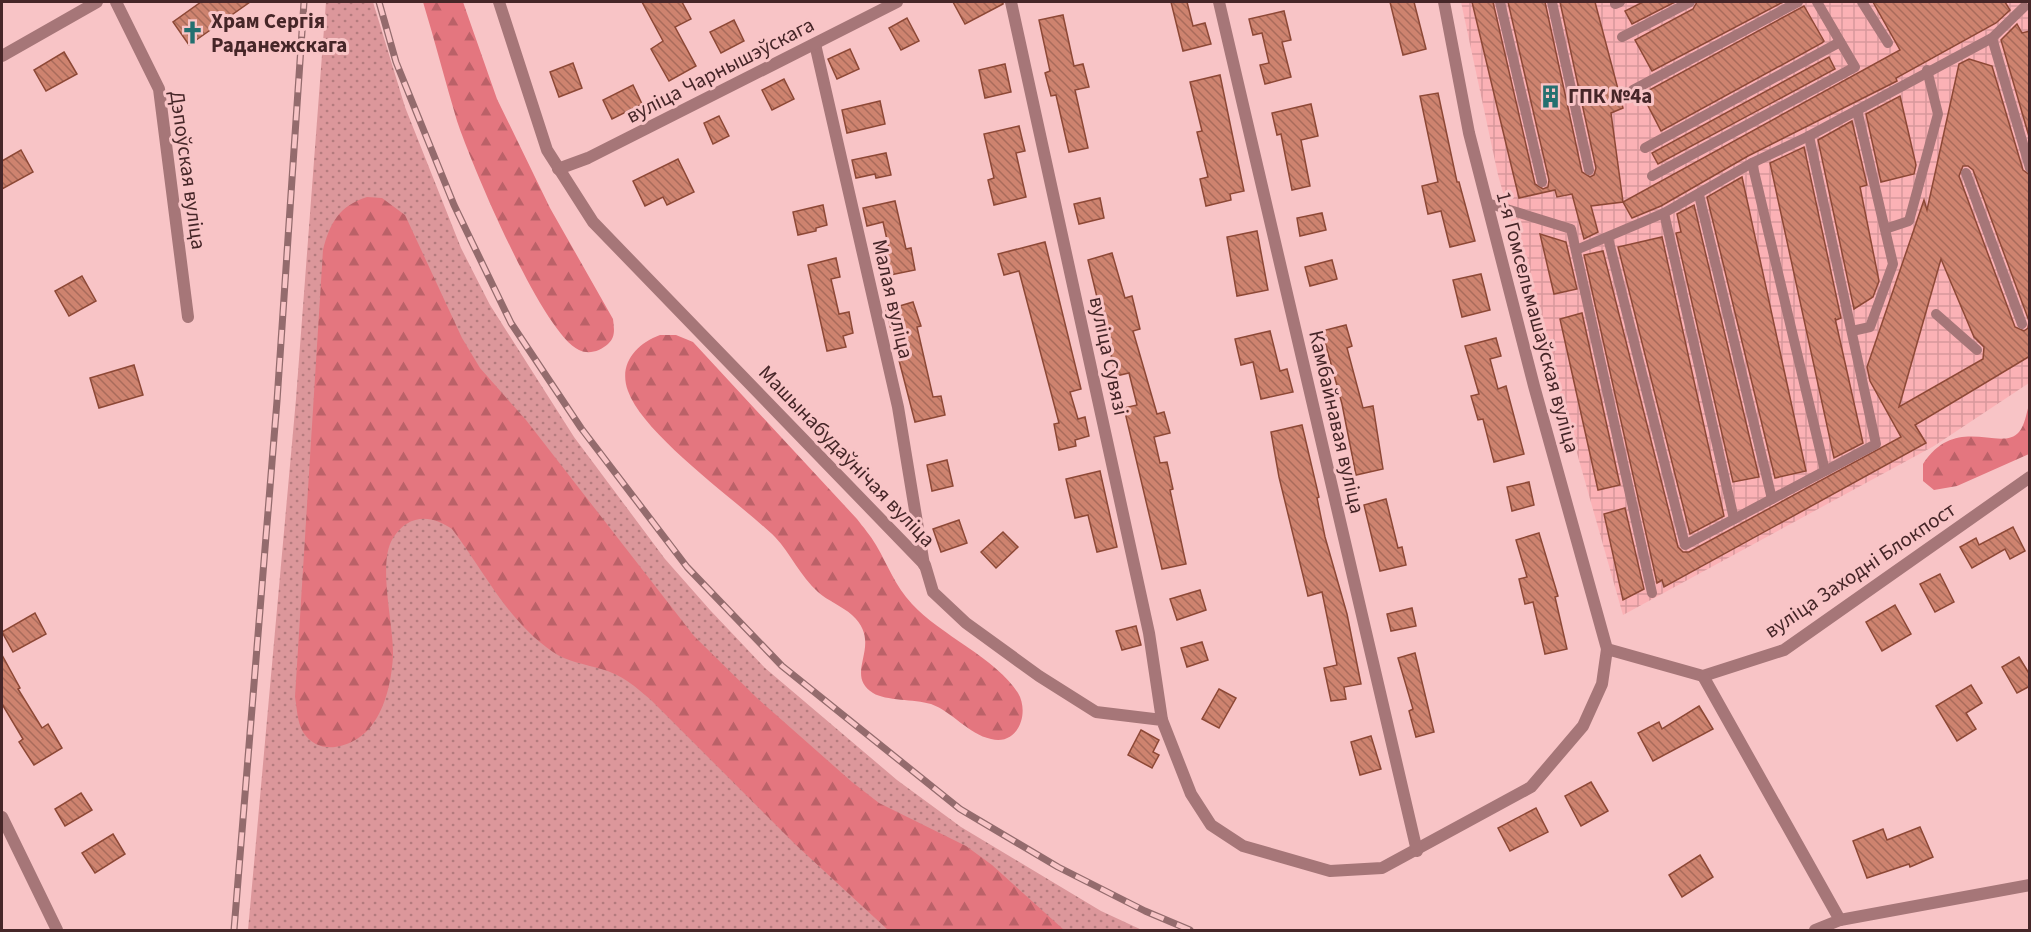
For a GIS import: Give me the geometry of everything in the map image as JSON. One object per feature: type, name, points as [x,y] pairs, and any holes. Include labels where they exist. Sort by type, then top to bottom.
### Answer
[{"type":"street","points":[[2,56],[97,2]]},
{"type":"street","name":"Дэпоўская вуліца","points":[[116,2],[159,89],[188,317]]},
{"type":"street","name":"Машынабудаўнічая вуліца","points":[[499,2],[548,150],[593,222],[925,565],[933,592],[966,623],[1039,676],[1096,712],[1162,720]]},
{"type":"street","name":"вуліца Чарнышэўскага","points":[[558,169],[588,158],[897,2]]},
{"type":"street","name":"вуліца Сувязі","points":[[1011,2],[1149,633],[1162,720]]},
{"type":"street","name":"Камбайнавая вуліца","points":[[1220,2],[1417,851]]},
{"type":"street","name":"1-я Гомсельмашаўская вуліца","points":[[1444,2],[1468,133],[1607,649]]},
{"type":"street","name":"Малая вуліца","points":[[815,44],[898,407],[925,565]]},
{"type":"street","name":"вуліца Заходні Блокпост","points":[[1703,676],[1784,650],[2030,477]]},
{"type":"street","points":[[1162,720],[1191,794],[1211,825],[1243,846],[1330,871],[1382,868],[1531,788],[1582,726],[1602,684],[1607,649],[1703,676],[1840,920]]},
{"type":"street","points":[[2,817],[57,930]]},
{"type":"street","points":[[1815,930],[1840,920],[2030,885]]},
{"type":"lane","points":[[1500,2],[1542,182]]},
{"type":"lane","points":[[1552,2],[1589,170]]},
{"type":"lane","points":[[1622,37],[1690,2]]},
{"type":"lane","points":[[1633,90],[1798,2]]},
{"type":"lane","points":[[1652,176],[1855,67],[1817,2]]},
{"type":"lane","points":[[1862,2],[1888,43]]},
{"type":"lane","points":[[1576,250],[1664,213],[1752,163],[1809,136],[1928,70],[1992,38],[2024,7]]},
{"type":"lane","points":[[1992,38],[2030,168]]},
{"type":"lane","points":[[1645,148],[1840,42]]},
{"type":"lane","points":[[1885,229],[1909,221],[1924,168],[1938,114],[1928,70]]},
{"type":"lane","points":[[1852,332],[1870,327],[1893,264],[1857,110]]},
{"type":"lane","points":[[1608,238],[1685,545],[1876,444],[1809,136]]},
{"type":"lane","points":[[1752,163],[1825,471]]},
{"type":"lane","points":[[1966,173],[2022,324]]},
{"type":"lane","points":[[1699,195],[1772,499]]},
{"type":"lane","points":[[1486,203],[1571,229],[1652,593]]},
{"type":"lane","points":[[1664,213],[1734,519]]},
{"type":"lane","points":[[1936,314],[1977,350]]},
{"type":"shaded area","points":[[326,2],[373,2],[405,107],[461,248],[490,305],[574,437],[665,559],[765,668],[897,780],[961,827],[1101,911],[1142,930],[248,930],[296,399]]},
{"type":"shaded area","points":[[1461,2],[2029,2],[2029,383],[1934,446],[1623,615],[1498,175]]},
{"type":"green space","points":[[423,2],[463,2],[497,99],[550,208],[613,319],[612,338],[602,349],[594,352],[579,350],[564,337],[546,313],[509,245],[457,121]]},
{"type":"green space","points":[[367,197],[382,198],[405,215],[462,338],[480,368],[526,420],[694,636],[757,698],[852,782],[879,803],[966,846],[992,865],[1064,930],[888,930],[796,845],[640,690],[615,674],[559,655],[537,640],[510,611],[452,529],[436,521],[420,519],[406,524],[393,538],[388,549],[386,578],[393,655],[387,692],[377,718],[365,732],[348,744],[328,747],[310,740],[300,724],[295,697],[323,250],[337,217],[349,205]]},
{"type":"green space","points":[[660,335],[676,335],[693,342],[857,519],[874,542],[896,583],[912,604],[1009,681],[1018,693],[1023,710],[1015,733],[1000,740],[991,739],[975,733],[931,704],[879,696],[865,685],[861,677],[861,667],[865,637],[861,626],[852,615],[818,592],[775,537],[672,448],[637,409],[628,391],[625,372],[627,364],[631,356],[643,344]]},
{"type":"green space","points":[[2029,405],[2029,454],[1957,486],[1934,490],[1923,481],[1923,464],[1936,449],[1949,440],[1963,437],[2001,439],[2011,437],[2021,429]]},
{"type":"building","name":"Храм Сергія Раданежскага","points":[[201,2],[250,2],[189,45],[173,22]]},
{"type":"building","points":[[642,2],[682,2],[691,19],[675,27],[696,66],[669,81],[651,49],[663,41]]},
{"type":"building","points":[[953,2],[1003,2],[1003,4],[965,24]]},
{"type":"building","points":[[1171,2],[1187,2],[1193,26],[1205,23],[1211,44],[1183,51]]},
{"type":"building","points":[[1390,2],[1414,2],[1426,49],[1403,55]]},
{"type":"building","points":[[1472,2],[1493,2],[1535,184],[1543,189],[1548,187],[1549,180],[1508,2],[1545,2],[1582,172],[1590,177],[1594,175],[1596,168],[1560,2],[1595,2],[1623,108],[1611,113],[1623,202],[1591,206],[1598,232],[1584,239],[1572,194],[1557,197],[1555,190],[1519,198]]},
{"type":"building","points":[[1643,2],[1675,2],[1632,24],[1625,11]]},
{"type":"building","points":[[1697,2],[1783,2],[1652,71],[1635,40],[1693,9]]},
{"type":"building","points":[[1873,2],[2005,2],[2010,10],[1996,23],[1896,78],[1897,81],[1748,156],[1661,206],[1632,218],[1623,202],[1900,50]]},
{"type":"building","points":[[1804,6],[1824,41],[1822,43],[1661,131],[1642,94]]},
{"type":"building","points":[[1284,11],[1291,40],[1282,42],[1291,77],[1265,84],[1260,65],[1269,63],[1262,33],[1253,35],[1249,19]]},
{"type":"building","points":[[1063,15],[1074,66],[1083,64],[1089,87],[1075,90],[1088,148],[1069,152],[1056,95],[1051,96],[1045,73],[1050,71],[1039,20]]},
{"type":"building","points":[[907,18],[919,41],[901,50],[889,28]]},
{"type":"building","points":[[734,20],[744,41],[721,53],[710,32]]},
{"type":"building","points":[[2017,24],[2022,33],[2030,31],[2030,140],[2001,40]]},
{"type":"building","points":[[850,49],[859,69],[837,79],[828,59]]},
{"type":"building","points":[[64,52],[77,74],[46,91],[34,70]]},
{"type":"building","points":[[1829,57],[1835,69],[1658,164],[1652,153]]},
{"type":"building","points":[[1969,59],[1992,66],[2023,170],[2030,175],[2030,356],[1915,425],[1926,443],[1664,587],[1662,580],[1657,583],[1584,255],[1603,251],[1678,547],[1683,552],[1689,552],[1901,437],[1870,381],[1867,367],[1924,200],[1927,210],[1959,64]],"holes":[[[1963,166],[1968,166],[1973,170],[2029,321],[2028,328],[2024,331],[2015,327],[1959,176]],[[1941,259],[1974,337],[1984,347],[1983,359],[1899,407]]]},
{"type":"building","points":[[573,63],[582,88],[559,97],[550,72]]},
{"type":"building","points":[[1005,64],[1011,92],[985,98],[979,70]]},
{"type":"building","points":[[1220,75],[1244,191],[1230,194],[1231,200],[1206,206],[1200,179],[1208,177],[1197,132],[1202,131],[1190,82]]},
{"type":"building","points":[[784,79],[794,99],[772,110],[762,90]]},
{"type":"building","points":[[633,85],[642,104],[612,119],[603,100]]},
{"type":"building","points":[[1438,93],[1457,182],[1459,182],[1475,241],[1450,247],[1441,211],[1428,214],[1422,186],[1438,182],[1420,96]]},
{"type":"building","points":[[1900,96],[1916,165],[1914,174],[1881,182],[1866,114]]},
{"type":"building","points":[[880,101],[885,124],[847,133],[842,110]]},
{"type":"building","points":[[1311,104],[1318,136],[1301,140],[1310,186],[1292,190],[1281,134],[1277,135],[1272,113]]},
{"type":"building","points":[[719,116],[729,136],[713,144],[704,123]]},
{"type":"building","points":[[1852,121],[1867,185],[1860,187],[1879,281],[1873,297],[1854,309],[1818,140]]},
{"type":"building","points":[[1019,126],[1025,151],[1016,153],[1026,197],[994,205],[988,180],[994,178],[984,134]]},
{"type":"building","points":[[1804,147],[1841,318],[1836,320],[1835,318],[1863,443],[1834,458],[1770,163]]},
{"type":"building","points":[[21,150],[33,172],[2,189],[2,161]]},
{"type":"building","points":[[886,153],[891,175],[876,178],[875,174],[856,178],[852,160]]},
{"type":"building","points":[[678,159],[694,192],[667,205],[663,197],[645,206],[633,181]]},
{"type":"building","points":[[1742,177],[1806,471],[1775,478],[1707,197]]},
{"type":"building","points":[[1100,198],[1104,218],[1079,224],[1074,204]]},
{"type":"building","points":[[895,201],[906,249],[911,248],[915,270],[880,277],[876,256],[890,253],[883,222],[867,226],[863,208]]},
{"type":"building","points":[[823,205],[827,225],[816,228],[816,231],[798,235],[793,212]]},
{"type":"building","points":[[1694,205],[1759,477],[1733,482],[1676,233],[1681,232],[1677,214]]},
{"type":"building","points":[[1322,213],[1326,230],[1300,236],[1297,218]]},
{"type":"building","points":[[1257,231],[1268,290],[1237,296],[1227,237]]},
{"type":"building","points":[[1540,234],[1566,242],[1577,289],[1554,294]]},
{"type":"building","points":[[1662,237],[1724,516],[1690,534],[1618,247]]},
{"type":"building","points":[[1045,242],[1081,389],[1070,392],[1078,419],[1085,417],[1089,436],[1075,440],[1076,446],[1059,450],[1054,424],[1059,423],[1019,271],[1004,275],[998,254]]},
{"type":"building","points":[[1112,253],[1125,298],[1132,296],[1140,329],[1133,331],[1157,414],[1164,412],[1170,433],[1154,437],[1160,463],[1167,462],[1173,489],[1170,490],[1186,564],[1162,569],[1124,408],[1137,405],[1129,373],[1116,376],[1088,260]]},
{"type":"building","points":[[836,258],[840,277],[831,279],[839,314],[849,312],[853,333],[843,336],[846,347],[827,351],[808,265]]},
{"type":"building","points":[[1332,260],[1337,279],[1310,286],[1305,267]]},
{"type":"building","points":[[1481,274],[1490,310],[1462,317],[1453,280]]},
{"type":"building","points":[[82,276],[96,301],[69,316],[55,291]]},
{"type":"building","points":[[913,302],[921,326],[917,327],[933,397],[941,396],[945,415],[915,422],[886,310]]},
{"type":"building","points":[[1582,313],[1620,485],[1598,490],[1560,319]]},
{"type":"building","points":[[1346,325],[1352,346],[1347,348],[1363,408],[1373,406],[1383,469],[1356,475],[1342,404],[1322,331]]},
{"type":"building","points":[[1270,331],[1280,371],[1287,369],[1293,392],[1261,399],[1253,362],[1241,365],[1235,339]]},
{"type":"building","points":[[1496,338],[1501,356],[1490,359],[1498,389],[1506,386],[1524,454],[1494,462],[1483,419],[1478,420],[1471,396],[1479,394],[1465,346]]},
{"type":"building","points":[[134,365],[143,395],[99,408],[90,378]]},
{"type":"building","points":[[1302,425],[1319,497],[1317,498],[1325,537],[1347,614],[1361,684],[1344,687],[1346,699],[1331,701],[1324,668],[1337,665],[1322,592],[1308,596],[1279,477],[1271,432]]},
{"type":"building","points":[[947,460],[953,486],[932,491],[927,465]]},
{"type":"building","points":[[1100,471],[1117,547],[1097,552],[1088,515],[1075,518],[1066,479]]},
{"type":"building","points":[[1529,482],[1534,505],[1512,511],[1507,487]]},
{"type":"building","points":[[1386,499],[1398,548],[1402,547],[1406,565],[1380,571],[1364,505]]},
{"type":"building","points":[[1625,508],[1644,589],[1623,600],[1604,514]]},
{"type":"building","points":[[959,520],[967,543],[941,552],[933,529]]},
{"type":"building","points":[[2013,527],[2025,551],[2010,559],[2005,549],[1972,568],[1960,547],[1976,538],[1979,545]]},
{"type":"building","points":[[1003,532],[1018,547],[996,568],[981,552]]},
{"type":"building","points":[[1539,533],[1558,596],[1555,597],[1567,649],[1545,654],[1533,602],[1525,604],[1519,579],[1527,577],[1516,540]]},
{"type":"building","points":[[1940,574],[1954,602],[1935,612],[1920,584]]},
{"type":"building","points":[[1200,590],[1206,610],[1177,620],[1170,599]]},
{"type":"building","points":[[1895,605],[1911,634],[1882,651],[1866,622]]},
{"type":"building","points":[[1412,608],[1416,626],[1391,631],[1387,614]]},
{"type":"building","points":[[35,613],[46,634],[13,652],[2,632]]},
{"type":"building","points":[[1136,626],[1141,645],[1122,650],[1116,631]]},
{"type":"building","points":[[1202,642],[1208,660],[1187,667],[1181,648]]},
{"type":"building","points":[[1415,653],[1434,732],[1416,737],[1409,711],[1413,709],[1398,658]]},
{"type":"building","points":[[2,655],[20,688],[18,689],[42,728],[48,724],[62,748],[34,765],[19,742],[23,739],[2,704]]},
{"type":"building","points":[[2019,657],[2030,675],[2030,686],[2017,693],[2002,667]]},
{"type":"building","points":[[1971,685],[1982,703],[1966,713],[1976,729],[1957,741],[1936,706]]},
{"type":"building","points":[[1219,689],[1236,698],[1219,728],[1202,719]]},
{"type":"building","points":[[1699,706],[1713,729],[1653,761],[1638,733],[1659,722],[1662,729]]},
{"type":"building","points":[[1141,730],[1159,740],[1153,752],[1159,755],[1152,768],[1128,755]]},
{"type":"building","points":[[1371,736],[1381,769],[1360,775],[1351,742]]},
{"type":"building","points":[[1591,782],[1608,811],[1581,826],[1565,796]]},
{"type":"building","points":[[81,793],[92,810],[65,826],[55,809]]},
{"type":"building","points":[[1536,808],[1548,832],[1510,851],[1498,828]]},
{"type":"building","points":[[1920,827],[1933,857],[1910,867],[1909,864],[1867,878],[1853,841],[1883,829],[1887,840]]},
{"type":"building","points":[[113,834],[125,854],[95,873],[82,853]]},
{"type":"building","points":[[1700,855],[1713,877],[1682,897],[1669,875]]},
{"type":"railway","points":[[234,930],[277,401],[304,2]]},
{"type":"railway","points":[[379,2],[396,62],[454,205],[511,323],[581,428],[687,567],[782,666],[960,809],[1058,867],[1145,911],[1190,930]]},
{"type":"place","name":"Храм Сергія Раданежскага","points":[[193,33]]},
{"type":"place","name":"ГПК №4а","points":[[1550,96]]}]
